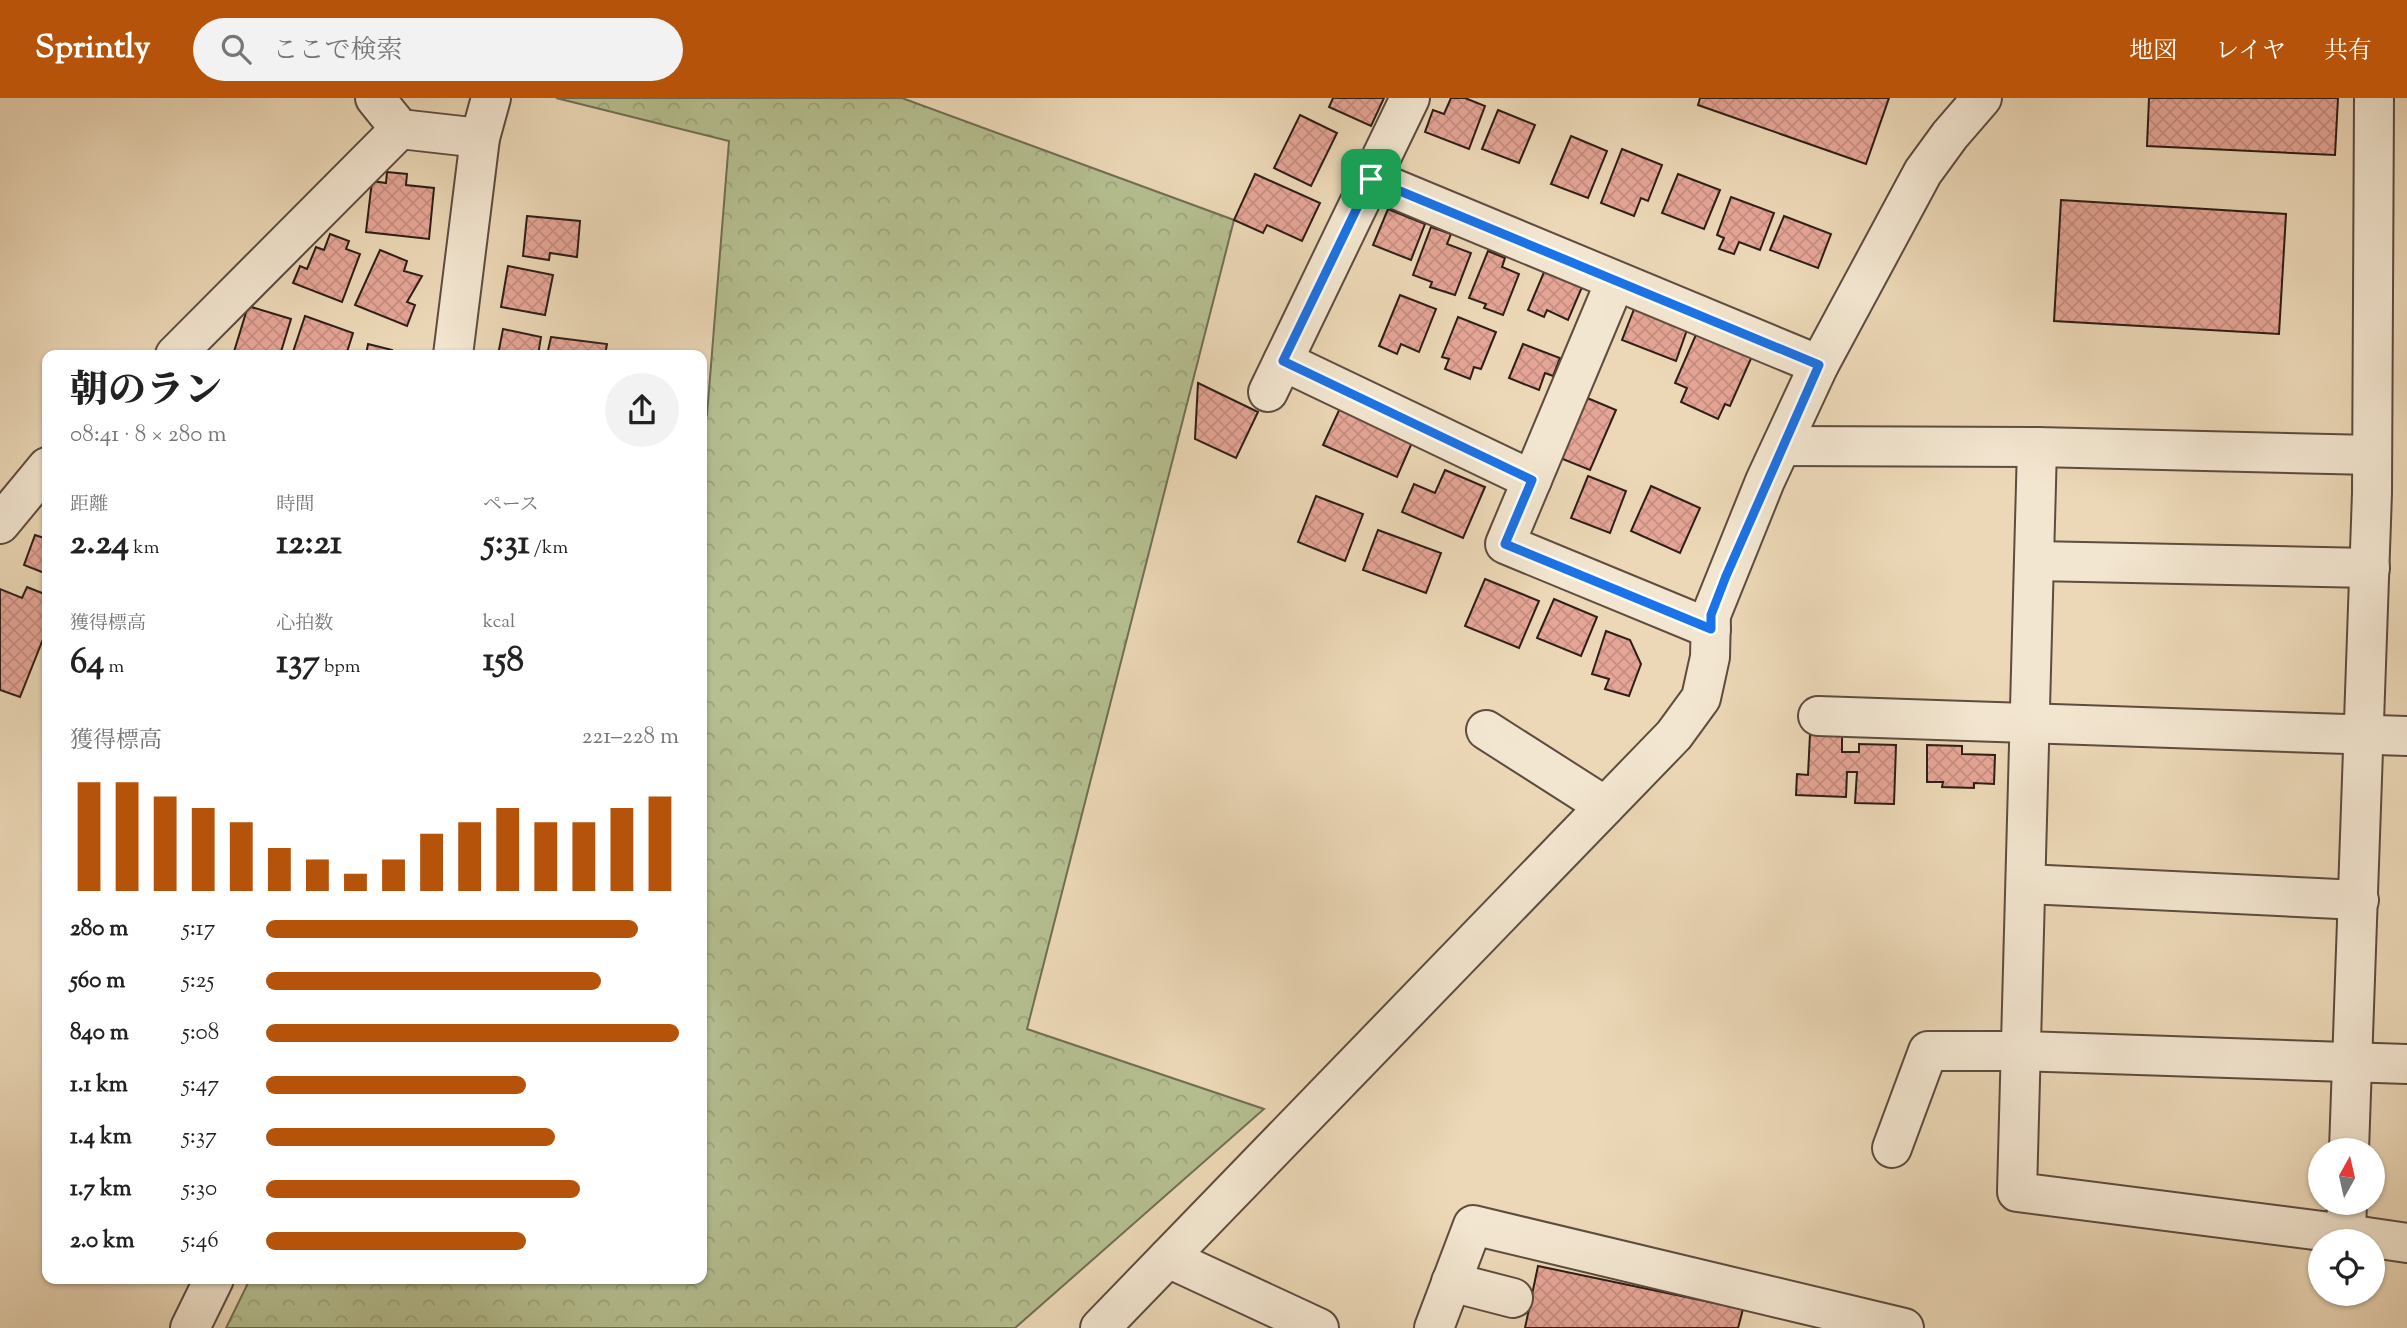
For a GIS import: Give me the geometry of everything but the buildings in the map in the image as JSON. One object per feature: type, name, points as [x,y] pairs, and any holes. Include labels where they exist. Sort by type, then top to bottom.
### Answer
[{"type":"street","points":[[375,98],[400,129],[480,138]]},
{"type":"street","points":[[454,350],[480,138],[491,98]]},
{"type":"street","points":[[1410,98],[1275,377],[1532,480]]},
{"type":"street","points":[[1100,1328],[1674,735],[1701,698],[1710,657],[1711,615],[1819,365],[1923,172],[1982,98]]},
{"type":"street","points":[[2350,1138],[2370,568],[2374,98]]},
{"type":"street","points":[[180,350],[400,129]]},
{"type":"street","points":[[1371,179],[1819,365]]},
{"type":"street","points":[[1615,282],[1505,544],[1711,629]]},
{"type":"street","points":[[1782,446],[2037,447],[2372,455]]},
{"type":"street","points":[[2037,447],[2017,1192],[2347,1218],[2407,1243]]},
{"type":"street","points":[[0,524],[42,473]]},
{"type":"street","points":[[2035,561],[2370,568]]},
{"type":"street","points":[[1818,716],[2407,736]]},
{"type":"street","points":[[1486,730],[1605,806]]},
{"type":"street","points":[[2026,884],[2359,900]]},
{"type":"street","points":[[1892,1148],[1928,1051],[2021,1051],[2407,1064]]},
{"type":"street","points":[[1434,1328],[1473,1225],[1904,1328]]},
{"type":"street","points":[[1168,1258],[1319,1328]]},
{"type":"street","points":[[1451,1282],[1513,1298]]},
{"type":"street","points":[[190,1328],[212,1284]]},
{"type":"green space","points":[[556,98],[902,98],[1234,220],[1027,1029],[1264,1109],[1015,1328],[226,1328],[248,1284],[707,1284],[707,415],[729,141]]},
{"type":"route","points":[[1371,179],[1819,365],[1765,481],[1726,576],[1711,615],[1711,629],[1505,544],[1532,480],[1283,361],[1371,179]]}]
